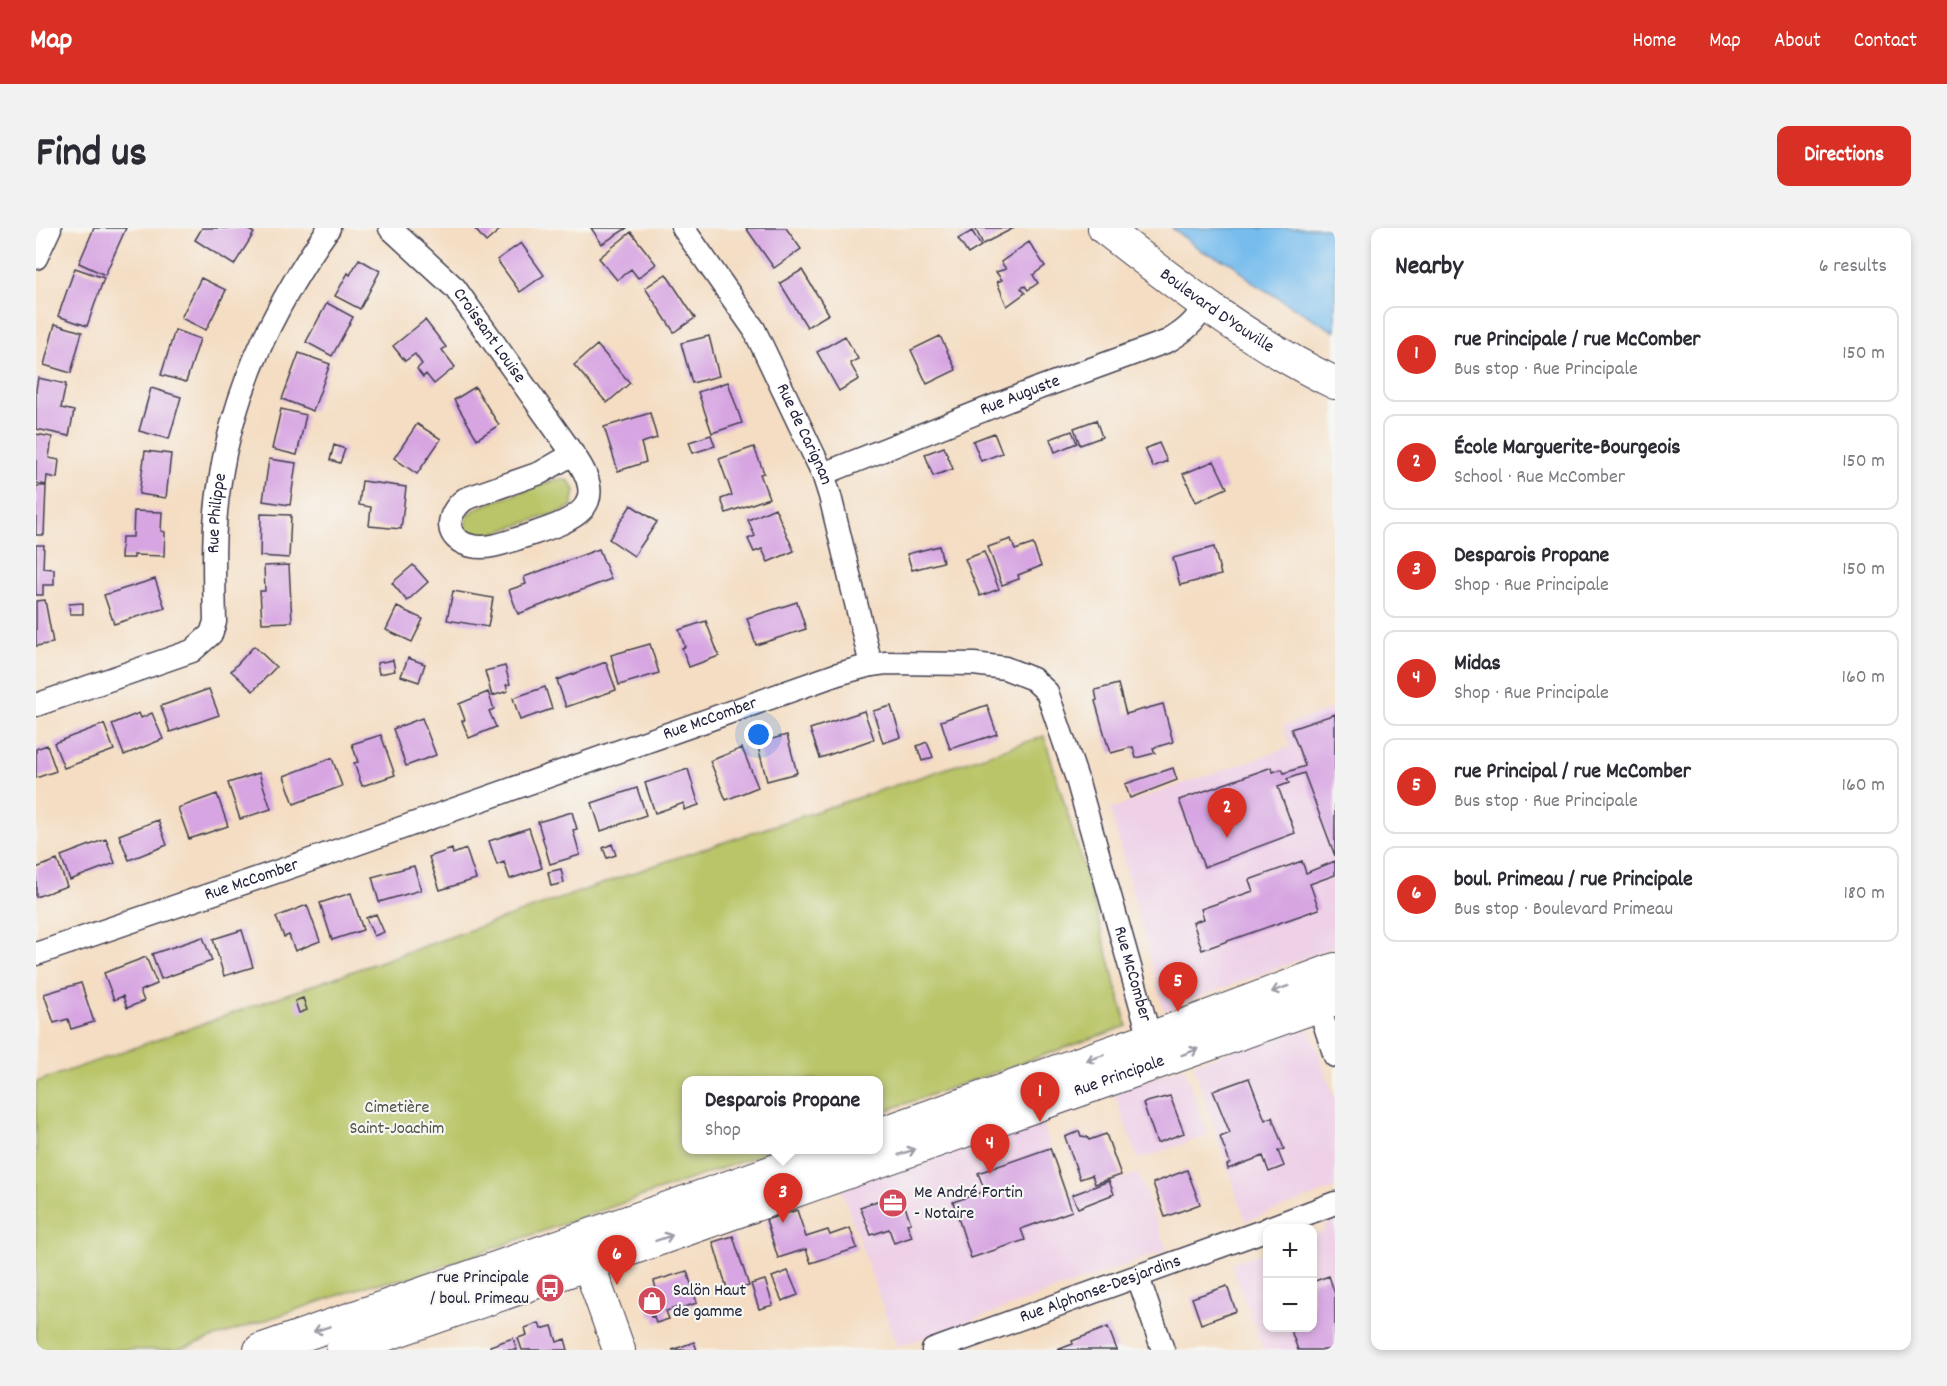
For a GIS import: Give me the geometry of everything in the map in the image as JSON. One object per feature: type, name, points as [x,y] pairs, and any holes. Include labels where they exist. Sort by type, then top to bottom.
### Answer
[{"type":"street","points":[[36,258],[50,228]]},
{"type":"street","name":"Rue Philippe","points":[[36,705],[192,651],[211,634],[215,622],[215,539],[220,480],[237,406],[267,328],[300,268],[329,228]]},
{"type":"street","name":"Croissant Louise","points":[[390,228],[455,288],[573,454],[586,476],[590,492],[588,501],[576,516],[557,525],[491,546],[479,547],[457,540],[452,533],[450,523],[452,513],[465,499],[540,472],[573,454]]},
{"type":"street","name":"Rue de Carignan","points":[[683,228],[754,329],[823,474],[871,665]]},
{"type":"street","name":"Boulevard D'Youville","points":[[1104,228],[1258,341],[1335,383]]},
{"type":"street","name":"Rue Auguste","points":[[823,474],[1048,385],[1168,341],[1185,331],[1205,304]]},
{"type":"street","name":"Rue McComber","points":[[36,954],[838,674],[871,665],[900,662],[990,666],[1022,673],[1033,679],[1047,692],[1077,779],[1150,1038]]},
{"type":"street","name":"Rue Principale","points":[[883,1133],[1335,970]]},
{"type":"street","name":"Rue Principale","points":[[1326,1003],[1317,999],[1320,990],[1335,970]]},
{"type":"street","points":[[1326,1003],[1335,1056]]},
{"type":"street","name":"Rue Principale","points":[[883,1152],[1326,1003]]},
{"type":"street","name":"Rue Principale","points":[[342,1350],[822,1154]]},
{"type":"street","name":"Rue Principale","points":[[260,1350],[585,1252],[877,1154]]},
{"type":"street","name":"Rue Alphonse-Desjardins","points":[[1281,1224],[1335,1203]]},
{"type":"street","name":"Rue Alphonse-Desjardins","points":[[933,1350],[957,1346],[1263,1231]]},
{"type":"street","points":[[585,1252],[619,1350]]},
{"type":"street","points":[[1138,1277],[1163,1350]]},
{"type":"shaded area","points":[[1335,708],[1335,947],[1174,1006],[1171,1010],[1164,1010],[1110,809],[1290,747],[1283,726]]},
{"type":"shaded area","points":[[1301,1027],[1306,1031],[1310,1029],[1335,1099],[1335,1188],[1246,1221],[1193,1064]]},
{"type":"shaded area","points":[[1184,1067],[1208,1135],[1138,1160],[1114,1092]]},
{"type":"shaded area","points":[[1041,1118],[1067,1197],[1138,1173],[1167,1250],[897,1347],[841,1188]]},
{"type":"shaded area","points":[[1335,1221],[1335,1350],[1263,1350],[1231,1263],[1263,1252],[1263,1332],[1317,1332],[1317,1234],[1325,1231],[1324,1226]]},
{"type":"green space","points":[[563,479],[569,481],[575,490],[572,505],[565,510],[491,534],[478,535],[467,531],[468,517],[479,507]]},
{"type":"green space","name":"Cimetière Saint-Joachim","points":[[1044,736],[1088,882],[1127,1026],[883,1112],[883,1076],[682,1076],[682,1154],[763,1154],[409,1278],[369,1285],[177,1350],[36,1350],[36,1082],[676,858]]},
{"type":"water","points":[[1172,228],[1335,228],[1335,332],[1255,284],[1233,264],[1202,251]]},
{"type":"building","points":[[94,228],[126,228],[105,275],[79,263]]},
{"type":"building","points":[[202,228],[251,228],[249,230],[254,233],[234,265],[195,240]]},
{"type":"building","points":[[474,228],[502,228],[486,242]]},
{"type":"building","points":[[591,228],[627,228],[602,244]]},
{"type":"building","points":[[746,228],[786,228],[801,249],[774,268]]},
{"type":"building","points":[[975,228],[1014,228],[983,244]]},
{"type":"building","points":[[972,231],[981,246],[968,254],[958,239]]},
{"type":"building","points":[[631,232],[656,264],[638,278],[631,269],[617,280],[599,258]]},
{"type":"building","points":[[1029,242],[1045,266],[1033,275],[1038,283],[1028,290],[1025,286],[1021,288],[1025,293],[1007,306],[997,282],[1002,280],[996,272],[1006,269],[1001,262]]},
{"type":"building","points":[[521,243],[544,275],[520,292],[497,260]]},
{"type":"building","points":[[359,259],[380,271],[360,309],[335,296]]},
{"type":"building","points":[[75,268],[104,278],[87,326],[58,316]]},
{"type":"building","points":[[802,270],[829,314],[807,327],[780,283]]},
{"type":"building","points":[[666,274],[695,318],[674,332],[645,288]]},
{"type":"building","points":[[201,278],[226,290],[206,330],[181,318]]},
{"type":"building","points":[[327,303],[353,317],[332,356],[306,342]]},
{"type":"building","points":[[425,320],[446,347],[442,350],[455,367],[434,384],[426,374],[423,377],[417,369],[422,364],[415,354],[405,361],[393,346]]},
{"type":"building","points":[[55,324],[82,332],[71,373],[44,365]]},
{"type":"building","points":[[175,330],[200,339],[186,382],[161,375]]},
{"type":"building","points":[[709,336],[719,376],[692,383],[681,343]]},
{"type":"building","points":[[845,336],[858,359],[850,363],[859,379],[839,391],[817,352]]},
{"type":"building","points":[[940,336],[956,370],[927,384],[911,350]]},
{"type":"building","points":[[597,345],[630,383],[607,403],[574,365]]},
{"type":"building","points":[[299,353],[330,364],[313,411],[282,399]]},
{"type":"building","points":[[38,378],[66,384],[61,408],[74,411],[69,436],[36,429]]},
{"type":"building","points":[[728,382],[742,423],[712,433],[698,392]]},
{"type":"building","points":[[475,387],[499,425],[477,439],[454,400]]},
{"type":"building","points":[[151,388],[181,397],[169,439],[139,431]]},
{"type":"building","points":[[281,409],[306,415],[297,455],[272,449]]},
{"type":"building","points":[[650,413],[657,438],[641,443],[646,462],[618,471],[604,427]]},
{"type":"building","points":[[1096,420],[1102,437],[1080,445],[1074,428]]},
{"type":"building","points":[[417,424],[441,439],[417,474],[394,458]]},
{"type":"building","points":[[1072,431],[1077,443],[1055,452],[1050,439]]},
{"type":"building","points":[[994,433],[1002,453],[981,461],[973,441]]},
{"type":"building","points":[[36,434],[52,437],[49,458],[59,460],[57,478],[47,476],[46,485],[36,483]]},
{"type":"building","points":[[711,435],[715,446],[693,453],[689,442]]},
{"type":"building","points":[[1159,443],[1167,461],[1153,467],[1145,449]]},
{"type":"building","points":[[334,445],[345,449],[340,463],[330,460]]},
{"type":"building","points":[[754,447],[764,473],[760,474],[769,498],[726,513],[721,499],[732,495],[719,459]]},
{"type":"building","points":[[944,447],[953,469],[933,476],[925,454]]},
{"type":"building","points":[[145,451],[171,454],[166,498],[139,494]]},
{"type":"building","points":[[269,459],[296,463],[290,505],[263,501]]},
{"type":"building","points":[[1214,461],[1227,488],[1196,502],[1183,474]]},
{"type":"building","points":[[362,481],[406,487],[401,529],[369,526],[371,507],[359,505]]},
{"type":"building","points":[[36,486],[46,486],[44,535],[36,535]]},
{"type":"building","points":[[631,505],[657,522],[634,556],[609,539]]},
{"type":"building","points":[[775,508],[794,551],[768,562],[762,549],[754,552],[748,539],[755,536],[748,520]]},
{"type":"building","points":[[134,511],[162,512],[161,531],[165,532],[164,556],[134,555],[134,558],[121,558],[122,537],[133,537]]},
{"type":"building","points":[[261,514],[291,515],[289,558],[260,556]]},
{"type":"building","points":[[1011,539],[1015,550],[1033,544],[1041,566],[1018,575],[1019,579],[1002,585],[988,547]]},
{"type":"building","points":[[36,545],[44,545],[43,568],[54,569],[54,585],[43,585],[43,595],[36,595]]},
{"type":"building","points":[[939,546],[943,562],[912,570],[907,554]]},
{"type":"building","points":[[1214,547],[1221,575],[1180,585],[1173,558]]},
{"type":"building","points":[[599,549],[611,579],[518,614],[509,590],[526,584],[524,577]]},
{"type":"building","points":[[984,552],[999,589],[980,596],[965,559]]},
{"type":"building","points":[[289,565],[292,622],[262,623],[260,591],[265,591],[264,566]]},
{"type":"building","points":[[413,565],[428,582],[407,601],[392,583]]},
{"type":"building","points":[[155,579],[165,608],[114,624],[104,595]]},
{"type":"building","points":[[453,591],[493,598],[488,627],[447,620]]},
{"type":"building","points":[[45,600],[53,643],[36,646],[36,601]]},
{"type":"building","points":[[797,602],[806,629],[756,645],[747,618]]},
{"type":"building","points":[[83,603],[83,614],[70,614],[69,604]]},
{"type":"building","points":[[397,607],[423,619],[412,642],[386,630]]},
{"type":"building","points":[[706,621],[719,656],[689,667],[682,648],[685,647],[679,630]]},
{"type":"building","points":[[650,644],[659,673],[619,685],[611,655]]},
{"type":"building","points":[[254,646],[276,667],[253,691],[231,671]]},
{"type":"building","points":[[408,658],[425,664],[419,682],[401,676]]},
{"type":"building","points":[[393,660],[395,671],[379,674],[377,663]]},
{"type":"building","points":[[606,662],[616,690],[566,707],[557,680]]},
{"type":"building","points":[[505,666],[510,684],[506,685],[508,691],[492,696],[485,671]]},
{"type":"building","points":[[1118,684],[1126,714],[1163,704],[1173,742],[1153,748],[1155,753],[1136,758],[1133,747],[1111,753],[1095,701],[1097,700],[1095,690]]},
{"type":"building","points":[[545,687],[552,709],[520,720],[513,698]]},
{"type":"building","points":[[209,689],[219,715],[170,732],[161,706]]},
{"type":"building","points":[[488,692],[494,709],[489,711],[496,727],[469,738],[462,721],[465,720],[459,704]]},
{"type":"building","points":[[987,705],[997,734],[950,749],[941,721]]},
{"type":"building","points":[[891,706],[901,737],[883,743],[873,711]]},
{"type":"building","points":[[864,711],[874,739],[820,758],[810,729]]},
{"type":"building","points":[[139,713],[141,718],[152,713],[163,739],[124,755],[112,724]]},
{"type":"building","points":[[1335,714],[1335,856],[1304,773],[1287,779],[1289,783],[1278,787],[1295,833],[1204,867],[1179,800],[1272,767],[1273,772],[1282,769],[1284,773],[1305,766],[1291,729]]},
{"type":"building","points":[[422,718],[436,755],[406,766],[393,729]]},
{"type":"building","points":[[104,724],[114,750],[64,768],[54,743]]},
{"type":"building","points":[[381,735],[395,775],[362,786],[354,763],[358,762],[352,744]]},
{"type":"building","points":[[787,735],[797,773],[767,781],[757,743]]},
{"type":"building","points":[[927,742],[933,757],[922,761],[917,746]]},
{"type":"building","points":[[47,745],[56,771],[36,778],[36,749]]},
{"type":"building","points":[[742,748],[758,787],[726,800],[710,761]]},
{"type":"building","points":[[332,758],[342,786],[294,804],[284,776]]},
{"type":"building","points":[[1173,768],[1177,780],[1130,798],[1125,784]]},
{"type":"building","points":[[688,769],[699,805],[684,810],[684,803],[655,813],[645,783]]},
{"type":"building","points":[[259,773],[271,809],[240,819],[228,783]]},
{"type":"building","points":[[637,788],[646,815],[601,831],[592,803]]},
{"type":"building","points":[[217,794],[228,826],[189,839],[178,808]]},
{"type":"building","points":[[572,812],[577,829],[573,830],[580,855],[550,864],[538,822]]},
{"type":"building","points":[[158,820],[167,845],[129,860],[119,835]]},
{"type":"building","points":[[529,828],[542,868],[510,879],[504,862],[497,865],[489,841]]},
{"type":"building","points":[[106,839],[115,863],[70,880],[61,856]]},
{"type":"building","points":[[612,844],[616,855],[607,858],[603,848]]},
{"type":"building","points":[[452,849],[453,854],[466,849],[476,879],[440,890],[429,857]]},
{"type":"building","points":[[57,860],[67,886],[36,897],[36,868]]},
{"type":"building","points":[[1302,861],[1306,873],[1335,861],[1335,875],[1310,884],[1319,909],[1202,950],[1193,922],[1204,919],[1201,909],[1253,891],[1249,880]]},
{"type":"building","points":[[414,866],[421,890],[379,902],[372,877]]},
{"type":"building","points":[[561,869],[564,883],[551,886],[548,872]]},
{"type":"building","points":[[351,893],[363,930],[332,940],[320,903]]},
{"type":"building","points":[[307,905],[320,941],[295,951],[289,935],[284,937],[276,917]]},
{"type":"building","points":[[376,914],[384,932],[374,936],[366,918]]},
{"type":"building","points":[[242,930],[253,967],[224,976],[213,939]]},
{"type":"building","points":[[203,937],[212,961],[161,979],[152,954]]},
{"type":"building","points":[[146,957],[157,984],[140,991],[144,1001],[127,1008],[123,996],[114,1000],[104,973]]},
{"type":"building","points":[[81,983],[94,1022],[71,1029],[68,1019],[54,1023],[44,994]]},
{"type":"building","points":[[303,998],[307,1010],[299,1013],[295,1001]]},
{"type":"building","points":[[1249,1078],[1265,1120],[1272,1117],[1284,1149],[1278,1151],[1284,1166],[1269,1172],[1263,1156],[1228,1169],[1227,1165],[1230,1163],[1220,1137],[1230,1133],[1213,1091]]},
{"type":"building","points":[[1170,1096],[1184,1133],[1157,1143],[1143,1103]]},
{"type":"building","points":[[1079,1131],[1081,1136],[1089,1140],[1106,1134],[1121,1175],[1095,1184],[1092,1175],[1080,1179],[1065,1137]]},
{"type":"building","points":[[1050,1148],[1072,1211],[1021,1229],[1025,1240],[971,1258],[953,1202],[985,1191],[978,1173]]},
{"type":"building","points":[[1187,1170],[1200,1204],[1165,1217],[1153,1183]]},
{"type":"building","points":[[1109,1181],[1114,1194],[1078,1208],[1072,1195]]},
{"type":"building","points":[[900,1193],[911,1223],[907,1224],[912,1237],[894,1243],[889,1229],[871,1235],[860,1207]]},
{"type":"building","points":[[797,1210],[806,1237],[828,1230],[830,1235],[850,1228],[857,1248],[811,1263],[806,1249],[778,1258],[766,1220]]},
{"type":"building","points":[[733,1236],[749,1286],[728,1292],[713,1242]]},
{"type":"building","points":[[687,1271],[697,1303],[684,1307],[685,1311],[677,1313],[676,1308],[666,1311],[669,1319],[656,1323],[654,1316],[651,1317],[645,1300],[658,1296],[654,1281]]},
{"type":"building","points":[[788,1271],[798,1295],[782,1301],[772,1277]]},
{"type":"building","points":[[1329,1276],[1335,1294],[1335,1350],[1298,1350],[1291,1332],[1317,1332],[1317,1280]]},
{"type":"building","points":[[765,1280],[773,1305],[759,1309],[751,1284]]},
{"type":"building","points":[[1227,1286],[1236,1311],[1201,1324],[1192,1298]]},
{"type":"building","points":[[539,1323],[541,1329],[552,1326],[557,1342],[565,1339],[568,1350],[522,1350],[518,1338],[527,1335],[525,1328]]},
{"type":"building","points":[[1108,1327],[1117,1350],[1057,1350],[1073,1344],[1072,1341]]},
{"type":"building","points":[[513,1338],[517,1350],[491,1350],[490,1346]]},
{"type":"building","points":[[694,1342],[697,1350],[672,1350]]},
{"type":"place","name":"École Marguerite-Bourgeois","points":[[1227,838]]},
{"type":"place","name":"rue Principal / rue McComber","points":[[1178,1012]]},
{"type":"place","name":"rue Principale / rue McComber","points":[[1040,1122]]},
{"type":"place","name":"Midas","points":[[990,1174]]},
{"type":"place","name":"Me André Fortin - Notaire","points":[[893,1203]]},
{"type":"place","name":"Desparois Propane","points":[[783,1223]]},
{"type":"place","name":"boul. Primeau / rue Principale","points":[[617,1285]]},
{"type":"place","name":"rue Principale / boul. Primeau","points":[[550,1288]]},
{"type":"place","name":"Salön Haut de gamme","points":[[652,1301]]}]
